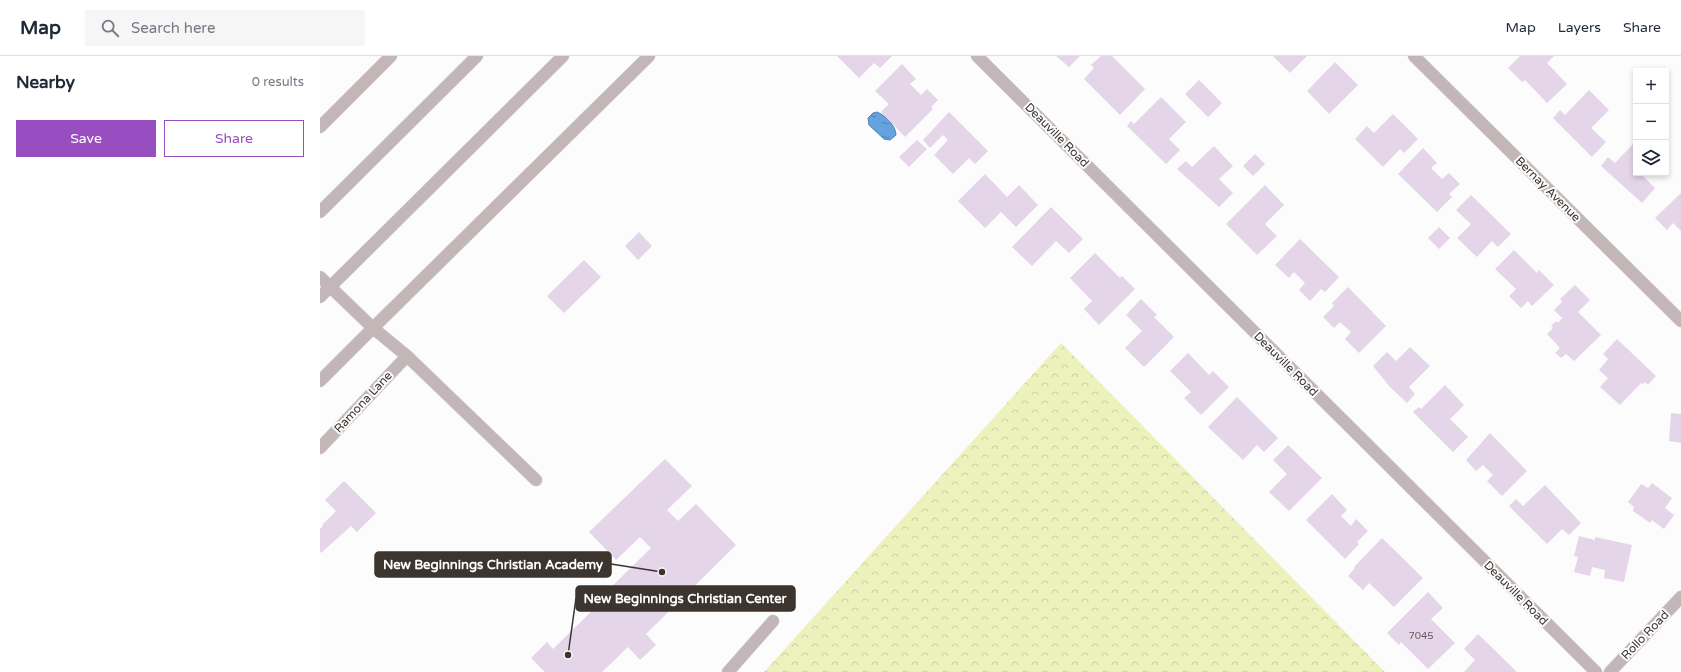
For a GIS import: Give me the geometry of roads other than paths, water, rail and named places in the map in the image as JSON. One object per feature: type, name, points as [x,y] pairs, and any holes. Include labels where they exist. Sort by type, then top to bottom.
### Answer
[{"type":"street","points":[[320,127],[391,56]]},
{"type":"street","points":[[320,212],[477,56]]},
{"type":"street","points":[[320,297],[562,56]]},
{"type":"street","points":[[320,381],[649,56]]},
{"type":"street","name":"Deauville Road","points":[[977,56],[1596,672]]},
{"type":"street","name":"Bernay Avenue","points":[[1414,56],[1681,321]]},
{"type":"street","points":[[320,277],[373,328],[407,356],[536,480]]},
{"type":"street","name":"Ramona Lane","points":[[320,448],[407,356]]},
{"type":"street","name":"Rollo Road","points":[[1610,672],[1681,597]]},
{"type":"street","points":[[728,672],[773,621]]},
{"type":"water","points":[[877,112],[887,118],[896,132],[896,135],[890,140],[884,139],[869,125],[868,118],[873,113]]},
{"type":"place","name":"New Beginnings Christian Academy","points":[[662,572]]},
{"type":"place","name":"New Beginnings Christian Center","points":[[568,655]]}]
